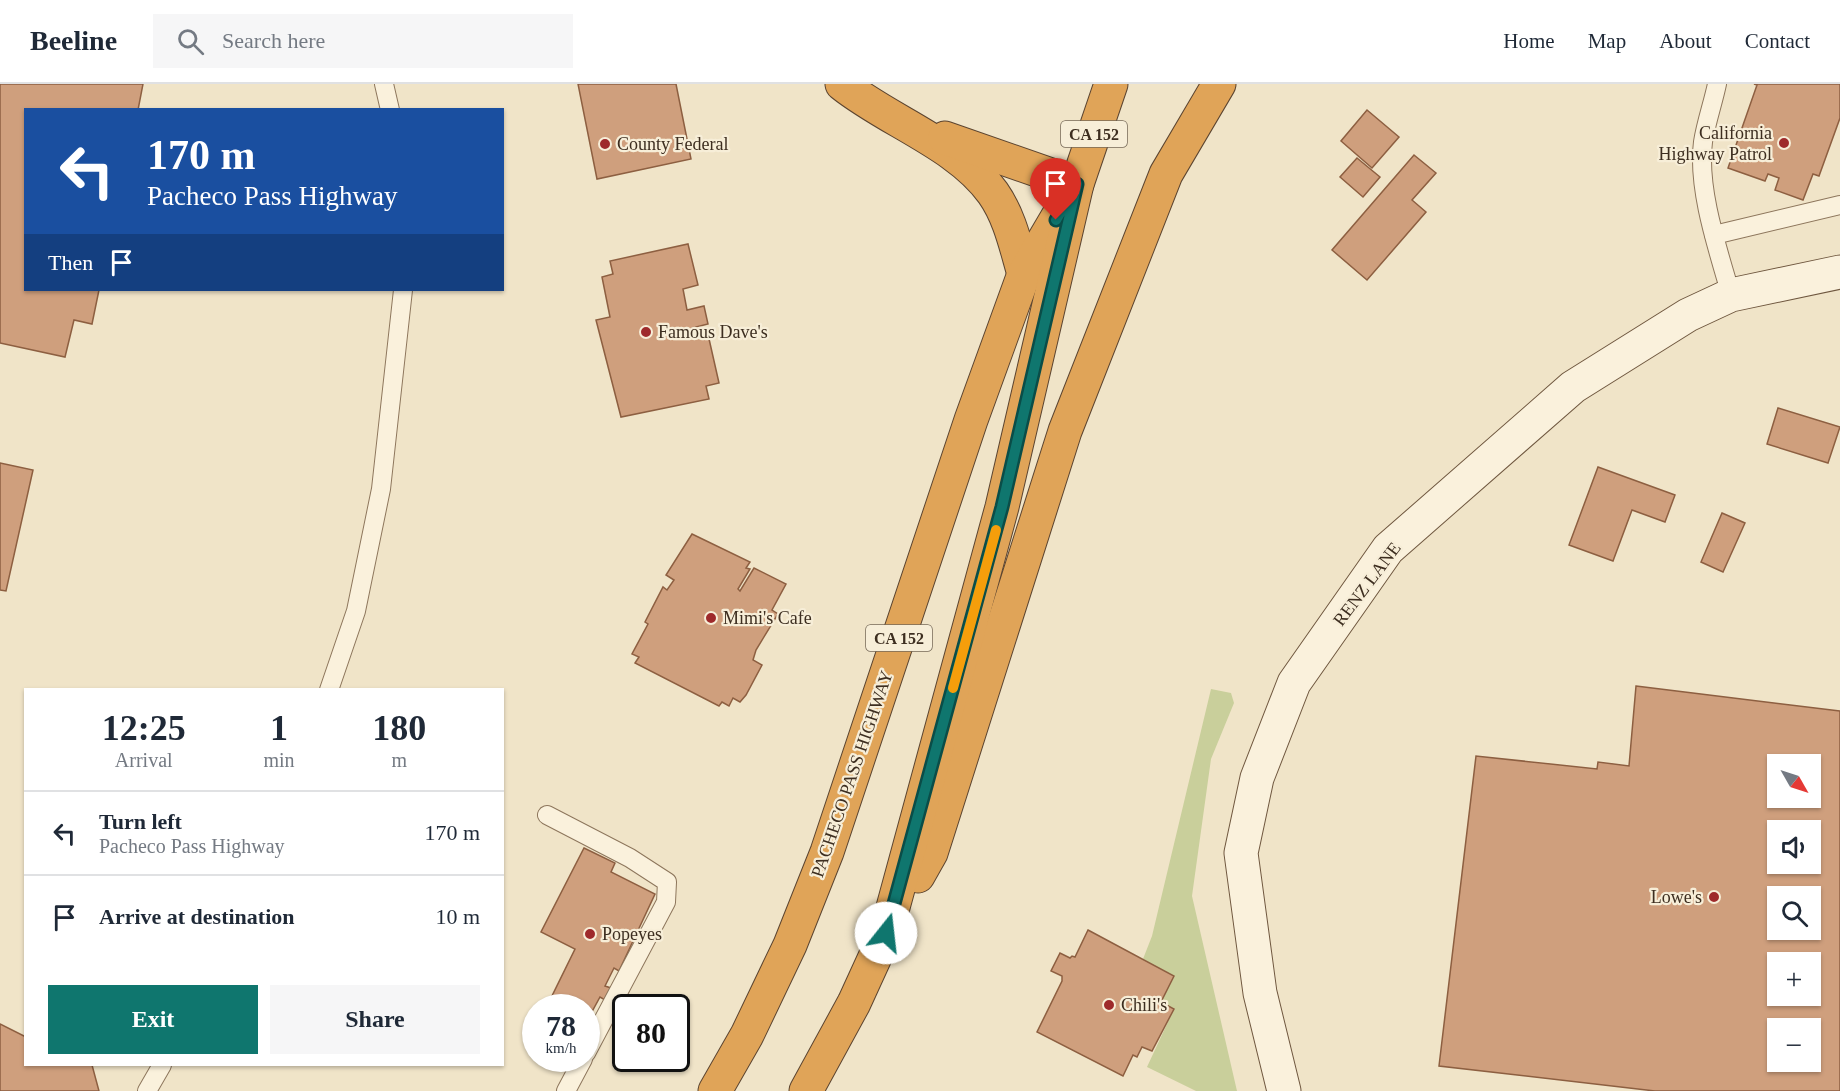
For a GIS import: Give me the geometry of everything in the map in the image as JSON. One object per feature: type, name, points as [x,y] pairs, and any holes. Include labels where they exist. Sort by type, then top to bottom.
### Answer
[{"type":"highway","points":[[842,84],[866,103],[904,123],[970,169],[993,193],[1012,229],[1024,274]]},
{"type":"highway","name":"PACHECO PASS HIGHWAY","points":[[806,1091],[854,1003],[886,933],[1002,507],[1077,184],[1111,84]]},
{"type":"highway","points":[[886,933],[931,853],[1065,431],[1162,184],[1219,84]]},
{"type":"highway","points":[[904,123],[1077,184]]},
{"type":"highway","name":"PACHECO PASS HIGHWAY","points":[[716,1091],[747,1035],[790,945],[827,852],[971,420],[1024,274],[1077,184]]},
{"type":"street","name":"RENZ LANE","points":[[1284,1091],[1260,993],[1241,852],[1257,778],[1294,683],[1388,549],[1573,387],[1688,315],[1731,295],[1840,272]]},
{"type":"lane","points":[[384,84],[390,108]]},
{"type":"lane","points":[[1717,84],[1703,142],[1704,176],[1714,235],[1731,295]]},
{"type":"lane","points":[[1714,235],[1840,205]]},
{"type":"lane","points":[[330,688],[356,611],[381,489],[403,291]]},
{"type":"lane","points":[[547,815],[630,858],[667,882],[666,902],[600,1027]]},
{"type":"lane","points":[[147,1091],[161,1066]]},
{"type":"lane","points":[[566,1091],[576,1072]]},
{"type":"green space","points":[[1211,689],[1231,693],[1234,703],[1211,759],[1192,896],[1237,1091],[1196,1091],[1147,1067],[1174,1009],[1161,1002],[1174,977],[1143,959],[1152,936]]},
{"type":"building","points":[[0,84],[143,84],[138,108],[24,108],[24,291],[99,291],[92,324],[74,320],[65,357],[0,343]]},
{"type":"building","points":[[578,84],[676,84],[691,159],[597,179]]},
{"type":"building","name":"California Highway Patrol","points":[[1754,84],[1840,84],[1840,118],[1819,176],[1813,174],[1803,200],[1775,190],[1779,178],[1768,174],[1765,181],[1728,168],[1757,85]]},
{"type":"building","points":[[1367,110],[1399,137],[1372,168],[1341,141]]},
{"type":"building","points":[[1414,155],[1436,173],[1412,200],[1426,212],[1367,280],[1332,250]]},
{"type":"building","points":[[1357,158],[1380,177],[1363,197],[1340,177]]},
{"type":"building","name":"Famous Dave's","points":[[688,244],[698,285],[683,289],[687,310],[704,306],[708,324],[692,328],[693,333],[707,330],[719,383],[706,386],[709,399],[621,417],[596,320],[610,317],[602,277],[613,274],[610,261]]},
{"type":"building","points":[[1778,408],[1840,427],[1828,463],[1767,444]]},
{"type":"building","points":[[0,463],[33,470],[6,591],[0,590]]},
{"type":"building","points":[[1598,467],[1675,495],[1665,522],[1632,510],[1613,561],[1569,545]]},
{"type":"building","points":[[1722,513],[1745,523],[1723,572],[1701,562]]},
{"type":"building","name":"Mimi's Cafe","points":[[692,534],[750,562],[746,568],[750,569],[738,589],[740,591],[754,568],[786,584],[772,610],[778,614],[756,650],[753,660],[762,665],[746,695],[740,702],[733,698],[729,706],[722,702],[719,706],[635,663],[639,657],[632,654],[648,624],[645,622],[663,587],[667,590],[674,580],[666,575]]},
{"type":"building","points":[[1636,686],[1840,711],[1840,1091],[1655,1091],[1439,1066],[1476,756],[1597,769],[1598,762],[1629,766]]},
{"type":"building","name":"Popeyes","points":[[584,848],[615,863],[611,872],[655,894],[619,971],[614,968],[605,986],[611,988],[605,1000],[600,997],[600,994],[553,994],[575,949],[541,932]]},
{"type":"building","name":"Chili's","points":[[1088,930],[1174,976],[1161,1002],[1174,1009],[1152,1051],[1142,1047],[1137,1057],[1133,1055],[1123,1076],[1037,1032],[1062,981],[1062,976],[1051,971],[1060,953],[1070,958],[1075,957]]},
{"type":"building","points":[[0,1024],[24,1036],[24,1066],[92,1066],[99,1091],[0,1091]]},
{"type":"slow traffic","points":[[953,688],[996,530]]},
{"type":"place","name":"California Highway Patrol","points":[[1784,143]]},
{"type":"place","name":"County Federal","points":[[605,144]]},
{"type":"place","name":"Famous Dave's","points":[[646,332]]},
{"type":"place","name":"Mimi's Cafe","points":[[711,618]]},
{"type":"place","name":"Lowe's","points":[[1714,897]]},
{"type":"place","name":"Popeyes","points":[[590,934]]},
{"type":"place","name":"Chili's","points":[[1109,1005]]},
{"type":"route","points":[[886,933],[1002,507],[1077,184],[1056,220]]}]
